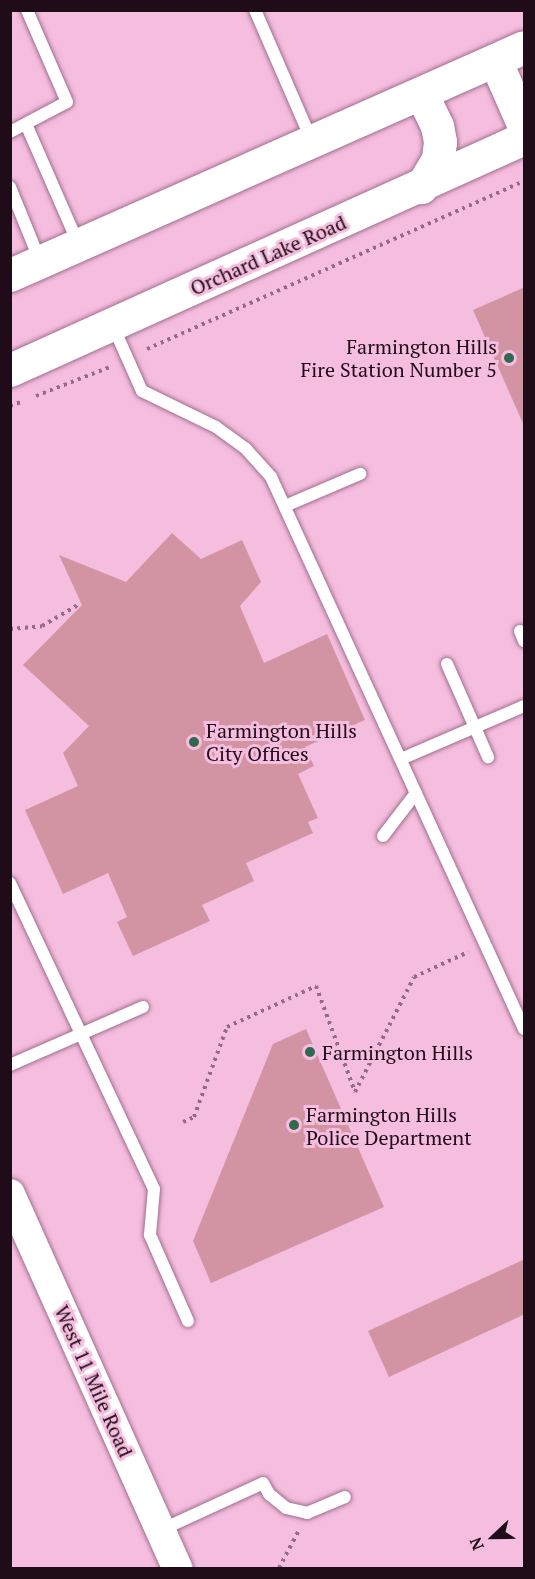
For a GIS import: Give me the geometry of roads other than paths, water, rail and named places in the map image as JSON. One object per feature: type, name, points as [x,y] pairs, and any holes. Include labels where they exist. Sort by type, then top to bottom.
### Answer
[{"type":"main road","points":[[10,274],[525,47]]},
{"type":"main road","points":[[495,60],[525,126]]},
{"type":"main road","points":[[421,93],[437,126],[440,142],[438,159],[421,187]]},
{"type":"main road","name":"Orchard Lake Road","points":[[10,370],[421,187],[525,138]]},
{"type":"street","name":"West 11 Mile Road","points":[[10,1194],[177,1569]]},
{"type":"lane","points":[[10,132],[67,102],[27,10]]},
{"type":"lane","points":[[255,10],[313,142]]},
{"type":"lane","points":[[26,123],[78,244]]},
{"type":"lane","points":[[10,187],[40,261]]},
{"type":"lane","points":[[112,324],[142,391],[216,427],[246,449],[272,477],[524,1027]]},
{"type":"lane","points":[[285,506],[360,474]]},
{"type":"lane","points":[[447,664],[489,757]]},
{"type":"lane","points":[[401,759],[525,706]]},
{"type":"lane","points":[[383,836],[416,793]]},
{"type":"lane","points":[[10,883],[154,1189],[150,1235],[188,1321]]},
{"type":"lane","points":[[10,1065],[143,1007]]},
{"type":"lane","points":[[160,1531],[263,1483],[269,1494],[286,1508],[307,1513],[345,1497]]},
{"type":"place","name":"Farmington Hills Fire Station Number 5","points":[[509,358]]},
{"type":"place","name":"Farmington Hills City Offices","points":[[194,742]]},
{"type":"place","name":"Farmington Hills","points":[[310,1052]]},
{"type":"place","name":"Farmington Hills Police Department","points":[[294,1125]]}]
